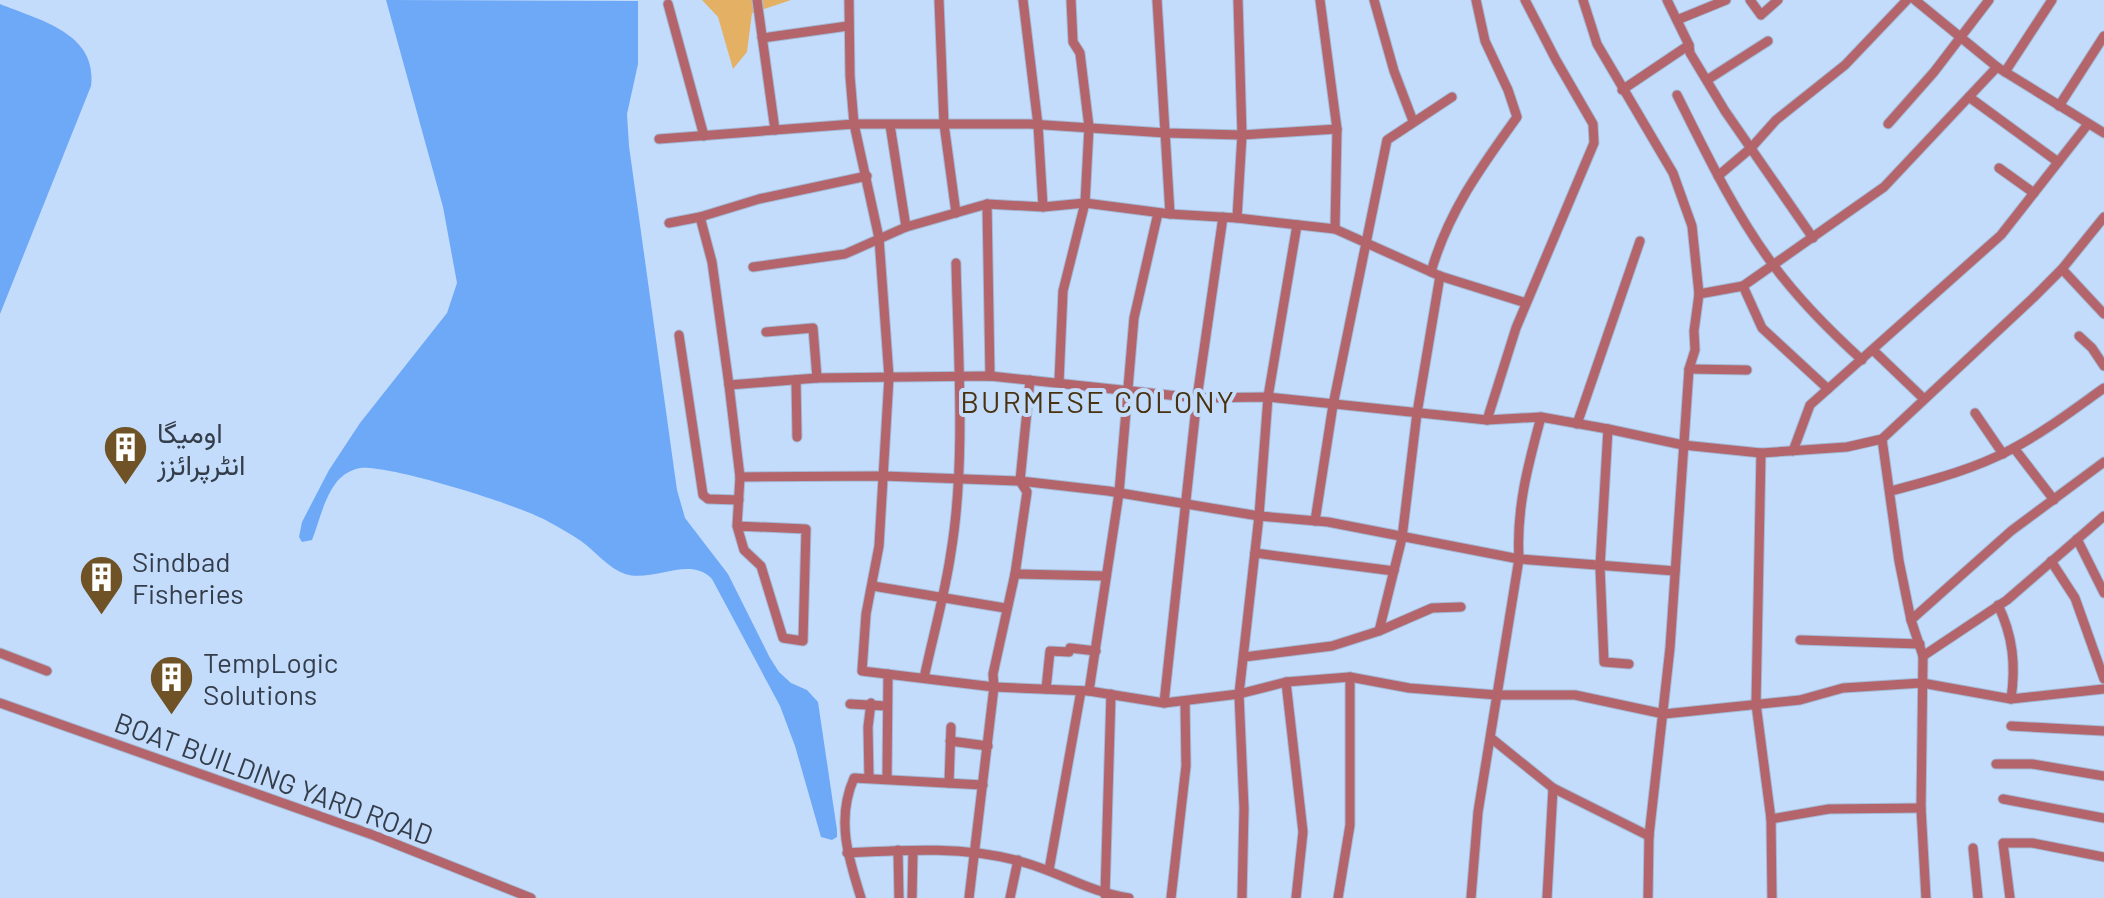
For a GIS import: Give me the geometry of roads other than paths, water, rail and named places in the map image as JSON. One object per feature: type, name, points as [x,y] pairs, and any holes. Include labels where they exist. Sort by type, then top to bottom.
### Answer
[{"type":"street","points":[[757,0],[775,130]]},
{"type":"street","points":[[849,0],[854,124],[879,238],[889,377],[879,546],[866,614],[862,671],[994,687],[1085,691],[1164,703],[1239,694],[1286,682],[1350,677],[1409,688],[1497,695],[1575,695],[1664,714],[1800,700],[1843,688],[1922,683],[2011,699],[2104,689]]},
{"type":"street","points":[[939,0],[944,124],[956,213]]},
{"type":"street","points":[[1023,0],[1038,125],[1043,207]]},
{"type":"street","points":[[1059,382],[1063,291],[1085,203],[1089,127],[1080,53],[1073,42],[1071,0]]},
{"type":"street","points":[[1157,0],[1170,214]]},
{"type":"street","points":[[1237,218],[1242,135],[1238,0]]},
{"type":"street","points":[[1320,0],[1337,129],[1335,229]]},
{"type":"street","points":[[1374,0],[1394,71],[1413,121]]},
{"type":"street","points":[[1379,631],[1402,538],[1439,247],[1466,189],[1517,117],[1485,41],[1476,0]]},
{"type":"street","points":[[1487,420],[1516,328],[1594,143],[1593,124],[1525,0]]},
{"type":"street","points":[[1583,0],[1597,44],[1678,184],[1692,226],[1699,294],[1695,350],[1689,369],[1664,714],[1649,836],[1648,898]]},
{"type":"street","points":[[1667,0],[1690,53],[1813,238]]},
{"type":"street","points":[[1677,20],[1726,0]]},
{"type":"street","points":[[1750,0],[1761,15],[1778,0]]},
{"type":"street","points":[[1718,176],[1751,148],[1776,120],[1845,65],[1907,0]]},
{"type":"street","points":[[1915,0],[2001,70],[2104,133]]},
{"type":"street","points":[[1888,124],[1934,72],[1989,0]]},
{"type":"street","points":[[1699,294],[1743,286],[1884,187],[1969,97],[2001,70],[2052,0]]},
{"type":"street","points":[[668,4],[704,136]]},
{"type":"street","points":[[762,38],[848,26]]},
{"type":"street","points":[[2059,106],[2104,36]]},
{"type":"street","points":[[1707,80],[1768,41]]},
{"type":"street","points":[[1622,90],[1689,45]]},
{"type":"street","points":[[1677,95],[1718,176],[1773,265],[1823,325],[1862,360]]},
{"type":"street","points":[[1315,521],[1333,405],[1368,246],[1387,140],[1452,97]]},
{"type":"street","points":[[1969,97],[2058,162]]},
{"type":"street","points":[[659,139],[854,124],[1038,125],[1242,135],[1337,129]]},
{"type":"street","points":[[1793,451],[1810,405],[2001,235],[2088,124]]},
{"type":"street","points":[[890,125],[906,227]]},
{"type":"street","points":[[1999,168],[2034,193]]},
{"type":"street","points":[[669,223],[759,199],[867,176]]},
{"type":"street","points":[[753,267],[845,254],[906,227],[987,204],[1043,207],[1085,203],[1335,229],[1436,274],[1526,303]]},
{"type":"street","points":[[987,204],[990,376]]},
{"type":"street","points":[[1049,870],[1096,651],[1119,493],[1134,318],[1158,213]]},
{"type":"street","points":[[700,217],[712,262],[729,385],[740,477],[737,526],[744,550],[761,566],[783,638],[803,641],[806,529],[737,526]]},
{"type":"street","points":[[1164,703],[1197,398],[1223,217]]},
{"type":"street","points":[[729,385],[817,378],[959,374],[1197,398],[1268,397],[1487,420],[1541,417],[1683,445],[1761,453],[1847,447],[1882,439],[2062,269],[2104,217]]},
{"type":"street","points":[[1242,898],[1244,808],[1239,694],[1259,516],[1268,397],[1297,225]]},
{"type":"street","points":[[1577,424],[1640,241]]},
{"type":"street","points":[[924,678],[952,551],[959,374],[956,263]]},
{"type":"street","points":[[2062,269],[2104,314]]},
{"type":"street","points":[[1743,286],[1762,328],[1828,389]]},
{"type":"street","points":[[766,332],[813,328],[817,378]]},
{"type":"street","points":[[679,335],[703,495],[708,499],[739,500]]},
{"type":"street","points":[[2079,336],[2104,366]]},
{"type":"street","points":[[1873,350],[1924,399]]},
{"type":"street","points":[[1689,369],[1747,370]]},
{"type":"street","points":[[796,380],[797,437]]},
{"type":"street","points":[[969,898],[988,746],[993,674],[1005,608],[1015,574],[1027,492],[1020,481],[1030,380]]},
{"type":"street","points":[[1891,491],[1955,474],[2003,454],[2048,428],[2104,388]]},
{"type":"street","points":[[1975,413],[2003,454]]},
{"type":"street","points":[[1471,898],[1478,812],[1519,559],[1517,530],[1522,489],[1541,417]]},
{"type":"street","points":[[1608,429],[1600,567],[1604,662],[1629,664]]},
{"type":"street","points":[[1882,439],[1899,561],[1911,620],[1923,656],[1921,808],[1926,898]]},
{"type":"street","points":[[2014,448],[2054,500]]},
{"type":"street","points":[[1761,453],[1756,704],[1771,819],[1772,898]]},
{"type":"street","points":[[1911,620],[2011,531],[2102,467]]},
{"type":"street","points":[[740,477],[883,476],[1020,481],[1119,493],[1259,516],[1315,521],[1519,559],[1675,571]]},
{"type":"street","points":[[1923,656],[1998,605],[2104,516]]},
{"type":"street","points":[[2077,539],[2104,593]]},
{"type":"street","points":[[1255,553],[1394,571]]},
{"type":"street","points":[[2051,561],[2075,598],[2104,679]]},
{"type":"street","points":[[1015,574],[1106,576]]},
{"type":"street","points":[[873,586],[1005,608]]},
{"type":"street","points":[[1998,605],[2013,647],[2011,699]]},
{"type":"street","points":[[1244,657],[1332,646],[1379,631],[1432,608],[1461,607]]},
{"type":"street","points":[[1800,640],[1920,644]]},
{"type":"street","points":[[1046,689],[1050,651],[1069,652],[1070,648],[1096,651]]},
{"type":"street","points":[[0,653],[47,671]]},
{"type":"street","points":[[887,779],[888,674]]},
{"type":"street","points":[[1338,898],[1350,825],[1350,677]]},
{"type":"street","points":[[1286,682],[1303,832],[1296,898]]},
{"type":"street","points":[[1105,895],[1111,694]]},
{"type":"street","points":[[1171,898],[1186,766],[1185,701]]},
{"type":"street","name":"BOAT BUILDING YARD ROAD","points":[[0,703],[373,835],[531,898]]},
{"type":"street","points":[[869,778],[871,703]]},
{"type":"street","points":[[850,704],[887,706]]},
{"type":"street","points":[[2011,726],[2104,731]]},
{"type":"street","points":[[949,783],[951,727]]},
{"type":"street","points":[[1491,738],[1553,788],[1649,836]]},
{"type":"street","points":[[950,741],[988,746]]},
{"type":"street","points":[[1996,764],[2032,764],[2104,776]]},
{"type":"street","points":[[861,898],[847,853],[844,814],[847,794],[854,778],[983,785]]},
{"type":"street","points":[[1547,898],[1553,788]]},
{"type":"street","points":[[2003,799],[2104,818]]},
{"type":"street","points":[[1771,819],[1829,809],[1921,808]]},
{"type":"street","points":[[2014,898],[2003,843],[2032,843],[2104,857]]},
{"type":"street","points":[[1973,848],[1978,898]]},
{"type":"street","points":[[847,853],[898,850],[975,852],[1018,860],[1105,895],[1129,898]]},
{"type":"street","points":[[898,850],[899,898]]},
{"type":"street","points":[[912,898],[913,851]]},
{"type":"street","points":[[1010,898],[1018,860]]},
{"type":"street","points":[[1080,898],[1084,886]]},
{"type":"water","points":[[386,0],[638,1],[638,64],[627,114],[629,146],[677,490],[685,518],[728,574],[779,672],[791,683],[807,690],[818,702],[837,830],[837,837],[832,840],[821,837],[780,706],[712,579],[703,572],[682,569],[636,576],[625,574],[607,564],[577,538],[535,515],[456,488],[376,469],[359,468],[344,475],[328,496],[312,540],[302,542],[299,537],[302,522],[329,470],[360,423],[447,313],[457,283],[443,207]]},
{"type":"water","points":[[0,4],[48,23],[76,41],[91,68],[91,86],[0,314]]},
{"type":"place","name":"اومیگا انٹرپرائزز","points":[[126,487]]},
{"type":"place","name":"Sindbad Fisheries","points":[[101,616]]},
{"type":"place","name":"TempLogic Solutions","points":[[172,717]]},
{"type":"district","name":"BURMESE COLONY","points":[[1098,401]]}]
